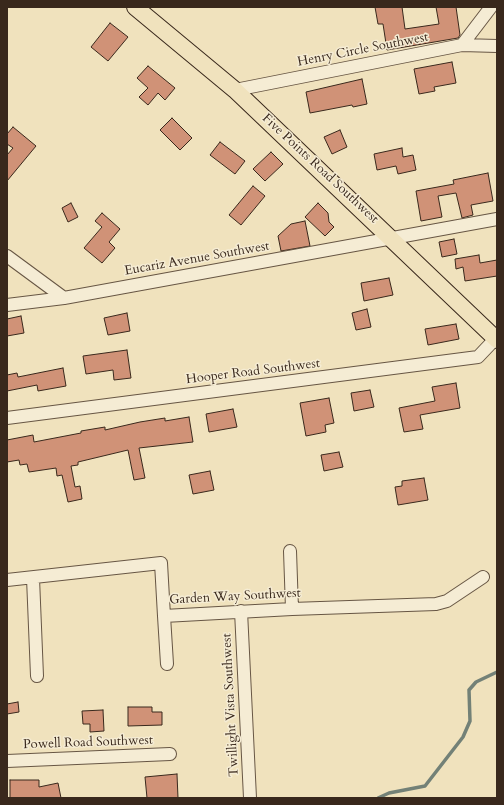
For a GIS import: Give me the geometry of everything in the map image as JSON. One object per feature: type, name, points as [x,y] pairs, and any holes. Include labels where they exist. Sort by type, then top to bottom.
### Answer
[{"type":"main road","name":"Five Points Road Southwest","points":[[135,7],[235,90],[392,238],[496,339]]},
{"type":"street","points":[[462,45],[491,7]]},
{"type":"street","name":"Henry Circle Southwest","points":[[235,90],[462,45],[497,46]]},
{"type":"street","points":[[392,238],[497,219]]},
{"type":"street","name":"Eucariz Avenue Southwest","points":[[7,305],[64,298],[392,238]]},
{"type":"street","points":[[7,256],[64,298]]},
{"type":"street","name":"Hooper Road Southwest","points":[[7,418],[478,357],[496,339]]},
{"type":"street","points":[[290,551],[292,609]]},
{"type":"street","name":"Garden Way Southwest","points":[[7,580],[161,563],[164,616],[241,611],[436,604],[447,601],[483,577]]},
{"type":"street","points":[[33,578],[37,676]]},
{"type":"street","name":"Twillight Vista Southwest","points":[[241,611],[250,798]]},
{"type":"street","points":[[164,616],[167,664]]},
{"type":"street","name":"Powell Road Southwest","points":[[7,761],[170,754]]},
{"type":"building","points":[[375,7],[402,7],[405,29],[439,24],[436,7],[456,7],[460,35],[458,38],[387,50],[383,24],[378,24]]},
{"type":"building","points":[[110,23],[128,37],[108,61],[91,47]]},
{"type":"building","points":[[452,62],[456,83],[434,87],[435,91],[419,94],[414,69]]},
{"type":"building","points":[[148,66],[175,88],[165,100],[158,93],[148,105],[139,97],[148,88],[137,78]]},
{"type":"building","points":[[362,79],[367,104],[353,107],[352,105],[310,113],[306,92]]},
{"type":"building","points":[[172,118],[192,138],[180,150],[160,130]]},
{"type":"building","points":[[13,127],[36,146],[7,181],[7,155],[13,148],[7,144],[7,134]]},
{"type":"building","points":[[340,130],[347,147],[332,154],[324,137]]},
{"type":"building","points":[[220,142],[245,161],[235,174],[210,155]]},
{"type":"building","points":[[402,148],[403,157],[413,155],[416,170],[398,174],[396,166],[377,170],[374,154]]},
{"type":"building","points":[[271,152],[283,164],[265,181],[253,169]]},
{"type":"building","points":[[488,173],[493,201],[471,205],[473,215],[462,218],[456,193],[438,196],[442,217],[421,221],[416,191],[454,184],[453,180]]},
{"type":"building","points":[[253,186],[265,196],[241,225],[229,215]]},
{"type":"building","points":[[71,203],[78,217],[68,222],[62,208]]},
{"type":"building","points":[[318,203],[328,213],[329,222],[334,227],[325,236],[305,217]]},
{"type":"building","points":[[102,213],[120,229],[109,242],[115,248],[102,263],[84,248],[102,227],[95,221]]},
{"type":"building","points":[[305,221],[310,246],[281,251],[278,236],[291,224]]},
{"type":"building","points":[[454,239],[457,254],[442,257],[439,242]]},
{"type":"building","points":[[479,255],[480,263],[497,260],[497,276],[465,281],[463,267],[456,269],[455,259]]},
{"type":"building","points":[[389,278],[393,295],[364,301],[361,283]]},
{"type":"building","points":[[367,309],[371,327],[356,330],[352,313]]},
{"type":"building","points":[[127,313],[130,331],[108,335],[104,318]]},
{"type":"building","points":[[21,316],[24,333],[7,336],[7,319]]},
{"type":"building","points":[[456,324],[459,339],[428,345],[425,329]]},
{"type":"building","points":[[127,350],[131,378],[114,380],[113,370],[86,374],[83,356]]},
{"type":"building","points":[[63,368],[66,386],[38,391],[37,385],[7,391],[7,375],[17,373],[18,377]]},
{"type":"building","points":[[456,383],[460,408],[420,415],[423,429],[404,432],[399,408],[435,401],[432,387]]},
{"type":"building","points":[[370,390],[374,407],[354,411],[351,393]]},
{"type":"building","points":[[329,398],[334,423],[325,425],[326,432],[306,436],[300,403]]},
{"type":"building","points":[[233,409],[237,427],[209,432],[206,414]]},
{"type":"building","points":[[189,417],[193,442],[139,448],[145,478],[134,480],[128,450],[78,462],[78,465],[71,466],[75,487],[80,486],[82,499],[68,502],[62,475],[57,476],[56,468],[29,472],[27,464],[20,465],[19,460],[7,462],[7,440],[33,435],[34,442],[105,427],[105,430],[165,418],[165,421]]},
{"type":"building","points":[[339,452],[343,467],[324,471],[321,455]]},
{"type":"building","points":[[210,471],[214,490],[193,494],[189,475]]},
{"type":"building","points":[[424,478],[428,500],[398,505],[395,487],[402,486],[402,481]]},
{"type":"building","points":[[18,702],[19,712],[7,714],[7,704]]},
{"type":"building","points":[[128,707],[152,707],[152,712],[162,712],[162,725],[128,726]]},
{"type":"building","points":[[103,710],[104,731],[90,732],[90,724],[83,724],[82,711]]},
{"type":"building","points":[[177,774],[178,798],[147,798],[145,777]]},
{"type":"building","points":[[10,780],[39,780],[39,787],[58,783],[61,798],[10,798]]},
{"type":"waterway","points":[[378,798],[389,793],[425,786],[463,737],[470,721],[469,690],[476,682],[497,672]]}]
